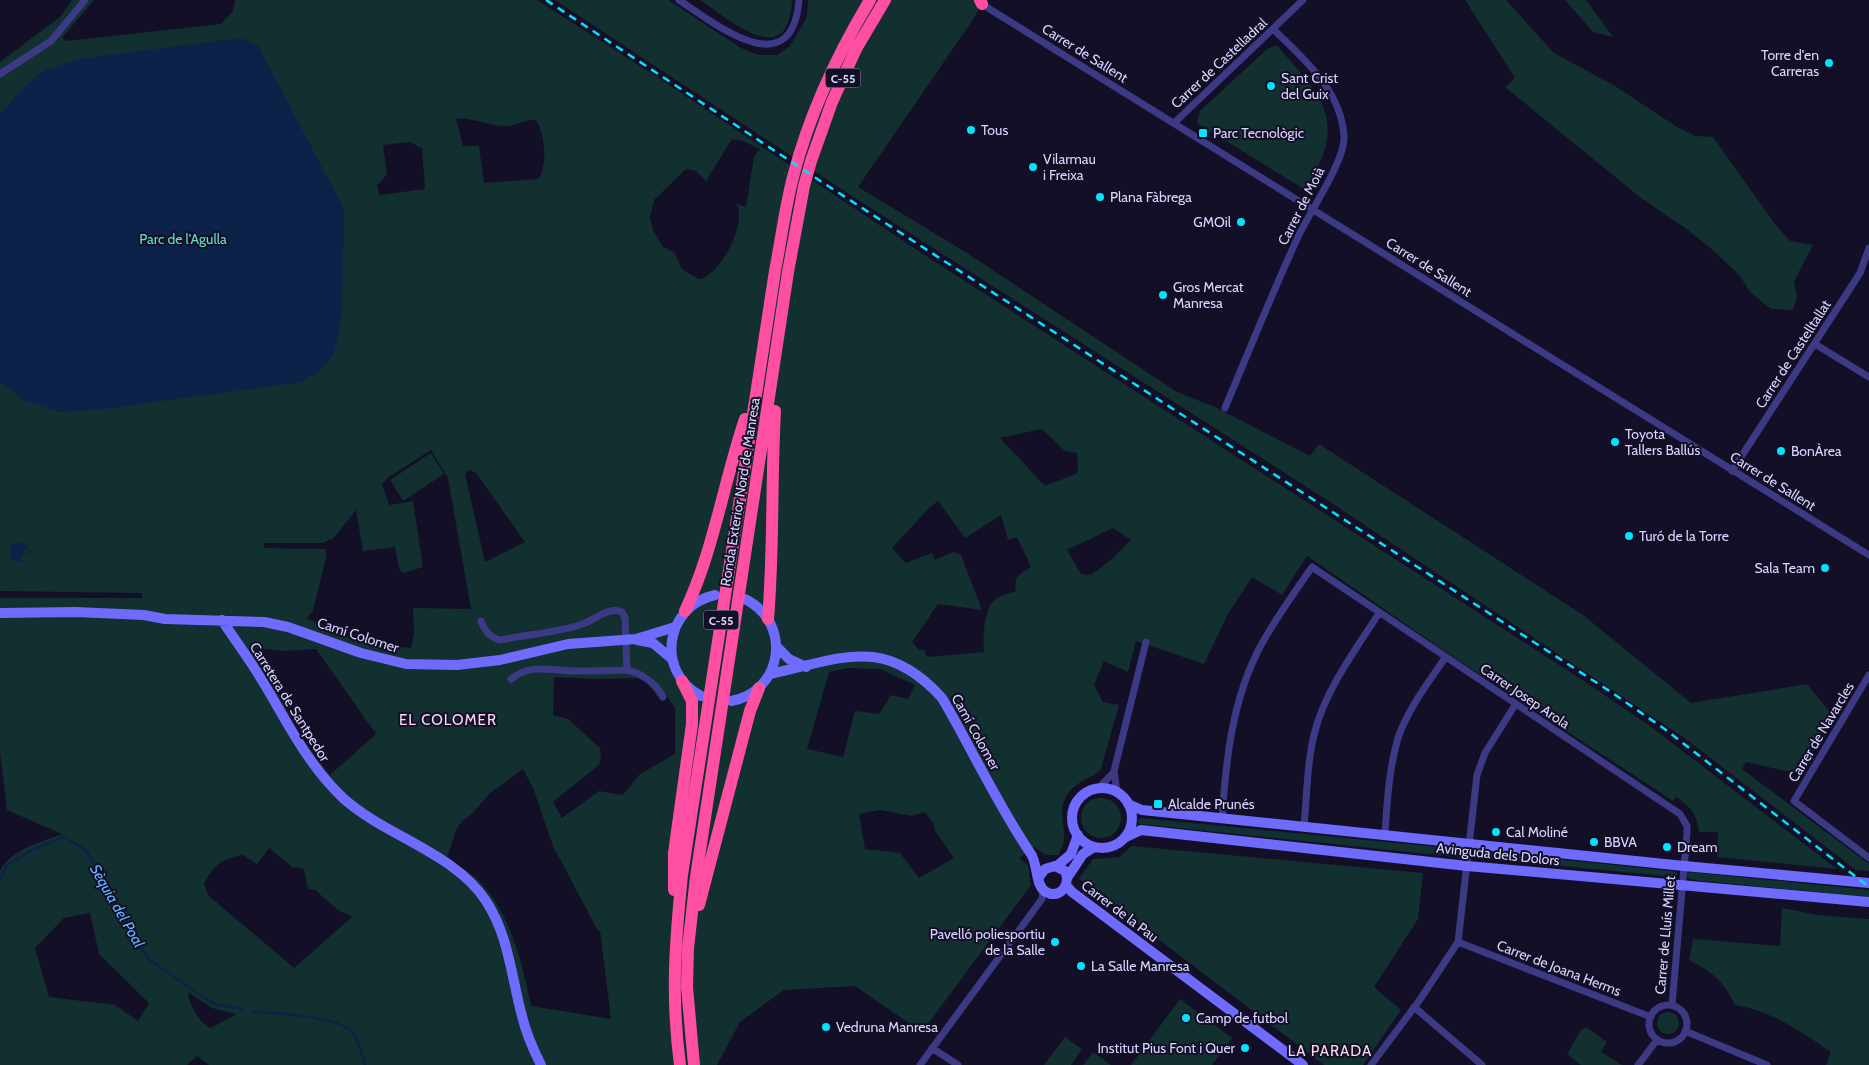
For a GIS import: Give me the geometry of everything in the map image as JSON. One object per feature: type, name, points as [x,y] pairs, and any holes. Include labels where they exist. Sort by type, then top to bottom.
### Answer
[{"type":"highway","name":"Ronda Exterior Nord de Manresa","points":[[694,1065],[687,987],[688,948],[704,822],[804,186],[805,158],[820,96],[844,44],[870,0]]},
{"type":"highway","name":"Ronda Exterior Nord de Manresa","points":[[680,1065],[674,1025],[674,951],[682,875],[756,386],[793,178],[805,158],[856,48],[885,0]]},
{"type":"highway","points":[[768,619],[774,556],[772,449],[777,349]]},
{"type":"highway","points":[[685,611],[696,588],[731,461],[756,386]]},
{"type":"highway","points":[[674,951],[674,853],[692,724],[692,701],[682,681]]},
{"type":"highway","points":[[688,948],[732,776],[750,711],[759,688]]},
{"type":"street","points":[[0,74],[51,41],[85,0]]},
{"type":"street","points":[[679,0],[733,36],[760,44],[770,44],[783,38],[795,23],[799,0]]},
{"type":"street","name":"Carrer de Castelladral","points":[[1174,123],[1303,0]]},
{"type":"street","name":"Carrer de Sallent","points":[[979,1],[1310,210],[1869,556]]},
{"type":"street","name":"Carrer de Moià","points":[[1224,408],[1310,210],[1339,158],[1344,140],[1342,124],[1333,96],[1309,64],[1274,29]]},
{"type":"street","name":"Carrer de Castelltallat","points":[[1732,471],[1860,273],[1869,248]]},
{"type":"street","points":[[1815,344],[1869,378]]},
{"type":"street","name":"Carrer Josep Arola","points":[[1222,818],[1226,760],[1242,688],[1259,649],[1281,611],[1312,567],[1680,814],[1687,826],[1684,866]]},
{"type":"street","points":[[701,696],[682,681],[672,659],[671,643],[675,627],[685,611],[698,601],[715,595]]},
{"type":"street","points":[[731,701],[746,697],[759,688],[774,666],[777,647],[775,632],[768,619],[758,607],[746,599]]},
{"type":"street","points":[[481,622],[486,633],[500,640],[583,624],[613,610],[622,612],[625,618],[627,670]]},
{"type":"street","points":[[0,613],[75,612],[144,615],[165,619],[222,620]]},
{"type":"street","points":[[1304,826],[1312,748],[1320,717],[1343,667],[1379,613]]},
{"type":"street","name":"Camí Colomer","points":[[222,620],[264,622],[288,627],[361,653],[406,664],[457,665],[500,660],[568,644],[636,640],[653,643],[672,659]]},
{"type":"street","name":"Carretera de Santpedor","points":[[222,620],[260,676],[293,736],[323,777],[366,817],[450,866],[472,884],[486,900],[497,919],[511,961],[522,1016],[541,1065]]},
{"type":"street","name":"Camí Colomer","points":[[636,640],[675,627]]},
{"type":"street","points":[[1116,792],[1114,772],[1146,642]]},
{"type":"street","points":[[777,647],[789,659],[806,667]]},
{"type":"street","name":"Camí Colomer","points":[[770,674],[806,667],[838,657],[869,655],[902,665],[928,683],[942,698],[1017,834],[1033,856],[1040,877]]},
{"type":"street","points":[[1385,834],[1388,786],[1399,737],[1425,687],[1445,658]]},
{"type":"street","points":[[511,679],[519,673],[540,668],[569,671],[627,670],[635,672],[659,688],[663,697]]},
{"type":"street","name":"Carrer de Navarcles","points":[[1869,675],[1794,801],[1869,858]]},
{"type":"street","points":[[1371,1065],[1414,1007],[1458,942],[1477,775],[1485,752],[1515,705]]},
{"type":"street","points":[[1094,847],[1078,835],[1073,822],[1076,806],[1086,794],[1098,789],[1114,772]]},
{"type":"street","points":[[1044,890],[1049,893],[1057,893],[1067,881],[1083,854],[1094,847],[1111,847],[1126,837],[1132,823],[1128,804],[1116,792],[1098,789]]},
{"type":"street","name":"Avinguda dels Dolors","points":[[1128,804],[1142,810],[1684,866],[1869,883]]},
{"type":"street","name":"Avinguda dels Dolors","points":[[1126,837],[1141,830],[1467,866],[1869,902]]},
{"type":"street","points":[[920,1065],[1042,898],[1044,890],[1040,877],[1045,868],[1055,866],[1071,854],[1078,835]]},
{"type":"street","name":"Camí Colomer","points":[[1033,856],[1055,866]]},
{"type":"street","points":[[1055,866],[1065,871],[1067,881]]},
{"type":"street","name":"Carrer de Lluís Millet","points":[[1672,1005],[1684,866]]},
{"type":"street","name":"Carrer de la Pau","points":[[1067,881],[1078,897],[1303,1065]]},
{"type":"street","name":"Carrer de Joana Herms","points":[[1458,942],[1651,1017]]},
{"type":"street","points":[[1672,1005],[1678,1008],[1686,1018],[1685,1031],[1681,1038],[1674,1042],[1657,1040],[1650,1029],[1651,1017],[1657,1009],[1672,1005]]},
{"type":"street","points":[[1414,1007],[1482,1065]]},
{"type":"street","points":[[1685,1031],[1767,1065]]},
{"type":"street","points":[[1638,1065],[1657,1040]]},
{"type":"street","points":[[932,1048],[958,1065]]},
{"type":"green space","points":[[72,0],[94,0],[62,38],[66,41],[221,24],[233,11],[235,0],[537,0],[657,77],[923,254],[1584,681],[1650,726],[1837,869],[1717,857],[1718,832],[1699,832],[1695,816],[1676,797],[1673,801],[1455,658],[1307,556],[1282,595],[1252,577],[1228,614],[1204,664],[1136,641],[1128,672],[1104,661],[1094,685],[1103,702],[1119,705],[1101,769],[1072,788],[1064,801],[1062,816],[1064,838],[1058,855],[1045,855],[1034,847],[1019,858],[1028,865],[1031,885],[922,1032],[855,986],[784,990],[740,1022],[717,1065],[209,1065],[197,1056],[187,1065],[0,1065],[0,870],[12,856],[20,851],[62,834],[7,810],[0,752],[0,598],[142,598],[142,593],[0,591],[0,62],[61,16]],"holes":[[[456,119],[469,119],[506,126],[536,120],[542,133],[544,150],[543,167],[538,179],[484,183],[479,146],[463,146]],[[732,139],[743,141],[760,149],[754,157],[746,207],[736,203],[739,212],[735,237],[722,261],[706,277],[698,279],[682,269],[675,253],[663,247],[653,230],[650,217],[654,200],[686,169],[696,171],[706,181]],[[409,142],[422,148],[425,189],[379,195],[377,184],[387,174],[383,145]],[[1042,429],[1065,451],[1077,453],[1078,473],[1045,486],[1000,438]],[[431,450],[448,478],[471,609],[413,608],[414,633],[411,648],[366,644],[307,618],[313,611],[326,558],[326,549],[264,548],[264,543],[324,543],[330,539],[332,540],[356,510],[363,551],[395,547],[399,568],[403,573],[423,567],[413,501],[389,505],[382,484],[389,477]],[[469,470],[476,473],[525,542],[485,562],[465,474]],[[938,501],[965,538],[1001,515],[1008,540],[1017,537],[1031,567],[1017,579],[1016,591],[997,598],[992,602],[986,615],[984,652],[927,657],[924,650],[919,650],[912,642],[938,604],[982,610],[961,555],[953,552],[935,560],[932,553],[906,563],[892,548],[929,508]],[[1113,528],[1131,540],[1112,559],[1091,575],[1081,574],[1067,550]],[[257,648],[284,651],[316,649],[376,734],[330,775],[298,733],[268,672],[253,655]],[[849,668],[880,669],[915,685],[908,699],[891,695],[879,714],[855,711],[843,757],[807,749],[829,672]],[[554,677],[640,678],[647,683],[660,700],[666,695],[675,708],[675,754],[640,774],[623,795],[599,791],[562,818],[553,802],[599,765],[601,757],[600,748],[568,719],[553,715]],[[523,769],[533,788],[553,846],[598,931],[600,930],[611,1019],[531,1006],[515,942],[501,912],[483,885],[447,857],[457,828],[463,820],[472,814],[489,794]],[[880,810],[912,816],[925,812],[934,824],[935,831],[954,858],[919,878],[900,853],[865,849],[859,814]],[[269,848],[292,867],[304,869],[308,889],[315,890],[338,910],[352,917],[294,968],[209,896],[204,884],[215,867],[230,858],[243,855],[257,864]],[[90,913],[99,954],[149,1003],[138,1021],[115,1005],[49,997],[35,948],[64,918]],[[188,992],[212,1008],[237,1014],[211,1028],[202,1022],[193,1008]]]},
{"type":"green space","points":[[555,0],[668,0],[741,48],[759,55],[777,55],[790,46],[807,17],[808,0],[983,0],[974,18],[858,187],[967,253],[1177,392],[1215,407],[1310,456],[1319,444],[1583,615],[1691,703],[1807,684],[1833,716],[1795,773],[1746,762],[1742,769],[1869,864],[1869,871],[1856,870],[1683,737],[1330,502],[852,196]]},
{"type":"green space","points":[[700,0],[792,0],[788,22],[781,34],[769,37],[756,35],[742,28]]},
{"type":"green space","points":[[1465,0],[1506,0],[1554,53],[1615,86],[1677,127],[1696,136],[1713,137],[1775,224],[1790,241],[1813,245],[1794,281],[1797,297],[1793,310],[1772,309],[1763,303],[1751,293],[1739,275],[1715,252],[1688,230],[1641,198],[1505,87],[1515,78]]},
{"type":"green space","points":[[1565,0],[1586,0],[1613,37],[1593,32]]},
{"type":"green space","points":[[1277,45],[1310,84],[1325,111],[1328,126],[1327,142],[1321,160],[1312,180],[1304,189],[1197,123],[1200,111],[1267,49]]},
{"type":"green space","points":[[431,453],[444,474],[403,501],[390,480]]},
{"type":"green space","points":[[1105,798],[1112,801],[1118,807],[1121,818],[1120,826],[1112,835],[1105,838],[1097,838],[1090,835],[1082,826],[1081,814],[1084,807],[1093,799]]},
{"type":"green space","points":[[1141,818],[1458,849],[1462,852],[1462,855],[1457,857],[1140,824],[1137,821]]},
{"type":"green space","points":[[1132,846],[1423,873],[1418,919],[1374,987],[1401,1010],[1363,1065],[1324,1065],[1079,879],[1093,859],[1119,857]]},
{"type":"green space","points":[[1473,852],[1673,871],[1677,873],[1677,877],[1473,857]]},
{"type":"green space","points":[[1690,872],[1869,890],[1869,897],[1693,880],[1688,878],[1686,874]]},
{"type":"green space","points":[[1782,908],[1818,915],[1869,919],[1869,1065],[1826,1065],[1831,1052],[1773,1017],[1735,1005],[1722,983],[1689,960],[1693,939],[1780,946]]},
{"type":"green space","name":"Camp de futbol","points":[[1180,999],[1232,1038],[1212,1065],[1131,1065]]},
{"type":"green space","points":[[1668,1012],[1676,1015],[1679,1023],[1676,1031],[1668,1034],[1660,1031],[1657,1023],[1660,1015]]},
{"type":"green space","points":[[1586,1027],[1607,1042],[1601,1052],[1622,1065],[1581,1065],[1567,1054],[1581,1030]]},
{"type":"green space","points":[[1065,1037],[1082,1049],[1071,1065],[1044,1065]]},
{"type":"green space","points":[[1093,1052],[1111,1065],[1083,1065]]},
{"type":"water","name":"Parc de l'Agulla","points":[[240,38],[258,46],[344,209],[342,314],[333,355],[320,371],[301,382],[103,409],[58,412],[25,401],[0,382],[0,115],[22,89],[44,70],[79,59]]},
{"type":"water","points":[[20,541],[29,547],[22,551],[23,554],[35,549],[20,557],[23,563],[12,560],[9,552],[12,544]]},
{"type":"waterway","name":"Sèquia del Poal","points":[[0,880],[7,865],[32,850],[64,837],[86,850],[134,940],[151,961],[214,1004],[243,1009]]},
{"type":"waterway","name":"Sèquia del Poal","points":[[253,1011],[321,1019],[346,1027],[357,1040],[365,1065]]},
{"type":"railway","points":[[546,0],[825,184],[1611,692],[1666,730],[1869,887]]},
{"type":"place","name":"Torre d'en Carreras","points":[[1829,63]]},
{"type":"place","name":"Sant Crist del Guix","points":[[1271,86]]},
{"type":"place","name":"Tous","points":[[971,130]]},
{"type":"place","name":"Parc Tecnològic","points":[[1203,133]]},
{"type":"place","name":"Vilarmau i Freixa","points":[[1033,167]]},
{"type":"place","name":"Plana Fàbrega","points":[[1100,197]]},
{"type":"place","name":"GMOil","points":[[1241,222]]},
{"type":"place","name":"Gros Mercat Manresa","points":[[1163,295]]},
{"type":"place","name":"Toyota Tallers Ballús","points":[[1615,442]]},
{"type":"place","name":"BonÀrea","points":[[1781,451]]},
{"type":"place","name":"Turó de la Torre","points":[[1629,536]]},
{"type":"place","name":"Sala Team","points":[[1825,568]]},
{"type":"place","name":"Alcalde Prunés","points":[[1158,804]]},
{"type":"place","name":"Cal Moliné","points":[[1496,832]]},
{"type":"place","name":"BBVA","points":[[1594,842]]},
{"type":"place","name":"Dream","points":[[1667,847]]},
{"type":"place","name":"Pavelló poliesportiu de la Salle","points":[[1055,942]]},
{"type":"place","name":"La Salle Manresa","points":[[1081,966]]},
{"type":"place","name":"Camp de futbol","points":[[1186,1018]]},
{"type":"place","name":"Vedruna Manresa","points":[[826,1027]]},
{"type":"place","name":"Institut Pius Font i Quer","points":[[1245,1048]]},
{"type":"district","name":"EL COLOMER","points":[[448,720]]},
{"type":"district","name":"LA PARADA","points":[[1330,1051]]}]
